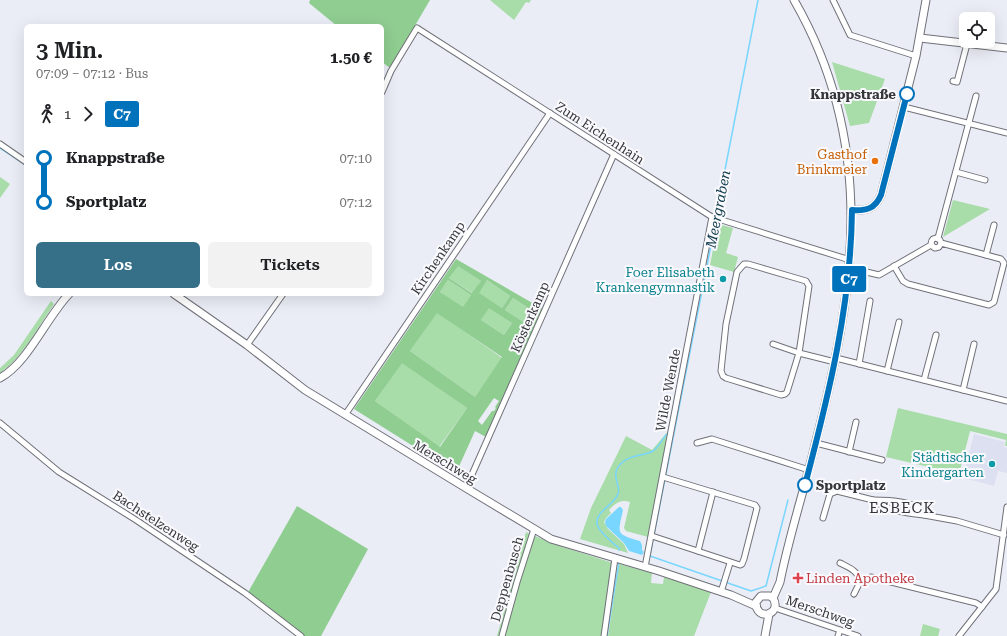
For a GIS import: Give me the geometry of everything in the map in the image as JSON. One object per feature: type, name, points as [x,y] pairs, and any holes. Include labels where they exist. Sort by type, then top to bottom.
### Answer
[{"type":"street","points":[[773,598],[780,582],[836,360],[844,314],[850,264],[852,210],[845,140],[835,98],[824,62],[794,0]]},
{"type":"street","points":[[833,0],[850,35],[916,56]]},
{"type":"street","points":[[852,210],[864,210],[874,206],[878,202],[881,195],[916,56],[926,0]]},
{"type":"street","name":"Zum Eichenhain","points":[[384,87],[391,71],[417,28],[712,217],[879,275],[931,245]]},
{"type":"street","points":[[920,38],[959,43]]},
{"type":"street","points":[[995,47],[1007,48]]},
{"type":"street","points":[[953,81],[957,82],[966,48]]},
{"type":"street","points":[[894,266],[903,281],[908,284],[989,305],[994,302],[1004,263],[1001,259],[941,243],[938,238],[976,96]]},
{"type":"street","points":[[904,107],[1007,133]]},
{"type":"street","name":"Kirchenkamp","points":[[345,415],[550,113]]},
{"type":"street","points":[[0,144],[24,161]]},
{"type":"street","name":"Kösterkamp","points":[[466,488],[614,154]]},
{"type":"street","points":[[956,172],[985,180]]},
{"type":"street","name":"Wilde Wende","points":[[645,567],[712,217]]},
{"type":"street","points":[[986,255],[994,225]]},
{"type":"street","points":[[938,238],[934,238],[931,245],[937,248],[941,243]]},
{"type":"street","points":[[744,264],[808,283],[799,353],[786,394],[777,394],[723,376],[721,372],[726,324],[737,272],[744,264]]},
{"type":"street","points":[[0,378],[16,366],[67,296]]},
{"type":"street","name":"Merschweg","points":[[177,296],[247,344],[305,390],[551,539],[731,595],[756,606]]},
{"type":"street","points":[[247,344],[282,296]]},
{"type":"street","points":[[860,364],[870,301]]},
{"type":"street","points":[[887,371],[899,322]]},
{"type":"street","points":[[924,380],[936,335]]},
{"type":"street","points":[[773,344],[799,353],[860,364],[1007,400]]},
{"type":"street","points":[[963,390],[974,344]]},
{"type":"street","points":[[849,452],[856,422]]},
{"type":"street","name":"Bachstelzenweg","points":[[0,423],[59,472],[136,520],[238,588],[301,636]]},
{"type":"street","points":[[697,443],[712,439],[809,470]]},
{"type":"street","points":[[816,444],[882,460]]},
{"type":"street","points":[[652,536],[740,566],[742,564],[757,508],[713,492],[663,477]]},
{"type":"street","points":[[823,518],[830,494],[837,491],[873,500],[884,500],[912,505],[918,508],[924,515]]},
{"type":"street","points":[[698,551],[713,492]]},
{"type":"street","points":[[873,500],[882,506],[913,514],[957,521],[1004,535]]},
{"type":"street","points":[[959,636],[996,589],[1007,507]]},
{"type":"street","name":"Deppenbusch","points":[[502,636],[516,582],[534,529]]},
{"type":"street","points":[[604,636],[615,558]]},
{"type":"street","points":[[721,592],[730,563]]},
{"type":"street","points":[[840,563],[857,573],[860,578],[860,582]]},
{"type":"street","points":[[765,595],[773,598],[776,604],[775,608],[766,614],[759,612],[756,606],[758,598],[772,590],[782,573]]},
{"type":"street","points":[[854,594],[860,582],[871,576],[976,603],[982,607]]},
{"type":"street","name":"Merschweg","points":[[731,595],[758,598]]},
{"type":"street","name":"Merschweg","points":[[775,608],[858,636]]},
{"type":"street","points":[[765,636],[766,614]]},
{"type":"street","points":[[838,636],[840,630]]},
{"type":"shaded area","points":[[974,434],[1005,442],[1004,447],[1007,448],[1007,473],[998,471],[994,486],[963,478]]},
{"type":"green space","points":[[310,0],[430,0],[390,68],[384,64],[384,24],[335,24],[309,3]]},
{"type":"green space","points":[[490,0],[531,0],[529,3],[526,2],[514,20]]},
{"type":"green space","points":[[832,62],[885,79],[869,123],[850,126]]},
{"type":"green space","points":[[0,177],[10,184],[0,198]]},
{"type":"green space","points":[[953,200],[990,209],[943,237]]},
{"type":"green space","points":[[718,224],[733,228],[726,253],[738,257],[734,272],[710,265]]},
{"type":"green space","points":[[456,259],[543,309],[486,437],[475,431],[456,473],[354,409]],"holes":[[[458,266],[481,281],[472,293],[449,278]],[[448,280],[471,295],[463,307],[440,292]],[[487,280],[510,296],[502,308],[479,293]],[[513,298],[536,313],[528,325],[505,310]],[[489,308],[512,323],[504,335],[481,320]],[[437,313],[502,357],[475,397],[410,351]],[[402,363],[467,408],[440,447],[375,401]],[[494,398],[499,401],[495,407],[496,408],[482,425],[478,421]]]},
{"type":"green space","points":[[457,265],[481,281],[473,293],[449,278]]},
{"type":"green space","points":[[448,280],[471,295],[463,308],[440,292]]},
{"type":"green space","points":[[487,280],[510,296],[502,308],[478,293]]},
{"type":"green space","points":[[513,298],[536,313],[528,325],[505,310]]},
{"type":"green space","points":[[51,301],[54,304],[30,341],[16,359],[0,373],[0,368],[14,355]]},
{"type":"green space","points":[[489,307],[512,323],[504,335],[481,320]]},
{"type":"green space","points":[[437,312],[502,358],[475,397],[410,351]]},
{"type":"green space","points":[[402,362],[467,408],[439,447],[375,401]]},
{"type":"green space","points":[[898,408],[1007,434],[1007,446],[1005,446],[1006,440],[970,431],[959,474],[886,457]]},
{"type":"green space","points":[[670,429],[648,537],[626,531],[624,528],[630,502],[621,501],[609,510],[611,513],[604,522],[608,529],[624,544],[628,553],[580,539],[591,508],[626,436],[652,450]]},
{"type":"green space","points":[[297,506],[368,549],[321,636],[303,636],[247,594]]},
{"type":"green space","points":[[526,532],[530,534],[500,636],[497,636]]},
{"type":"green space","points":[[535,536],[560,546],[613,563],[603,636],[504,636],[533,538]]},
{"type":"green space","points":[[619,564],[652,573],[651,583],[663,584],[664,577],[711,592],[694,636],[608,636]]},
{"type":"green space","points":[[923,624],[940,629],[938,636],[920,636]]},
{"type":"water","points":[[619,507],[623,510],[620,532],[626,537],[640,541],[644,552],[642,555],[629,551],[624,543],[606,526],[606,519]]},
{"type":"waterway","name":"Meergraben","points":[[716,216],[758,0]]},
{"type":"waterway","points":[[0,148],[24,164]]},
{"type":"waterway","name":"Meergraben","points":[[649,560],[716,220]]},
{"type":"waterway","points":[[619,550],[619,548],[602,533],[597,523],[599,515],[616,498],[618,494],[619,491],[616,479],[616,470],[627,459],[655,450],[669,433]]},
{"type":"waterway","points":[[650,556],[751,591],[766,586],[788,500]]},
{"type":"waterway","points":[[607,636],[619,562]]},
{"type":"bus line","name":"C7","points":[[805,485],[835,362],[844,314],[852,238],[852,210],[864,210],[874,206],[878,202],[907,94]]},
{"type":"place","name":"Knappstraße","points":[[907,94]]},
{"type":"place","name":"Gasthof Brinkmeier","points":[[875,161]]},
{"type":"place","name":"Foer Elisabeth Krankengymnastik","points":[[723,279]]},
{"type":"place","name":"Städtischer Kindergarten","points":[[992,464]]},
{"type":"place","name":"Sportplatz","points":[[805,485]]},
{"type":"place","name":"Linden Apotheke","points":[[798,578]]},
{"type":"district","name":"ESBECK","points":[[902,508]]}]
